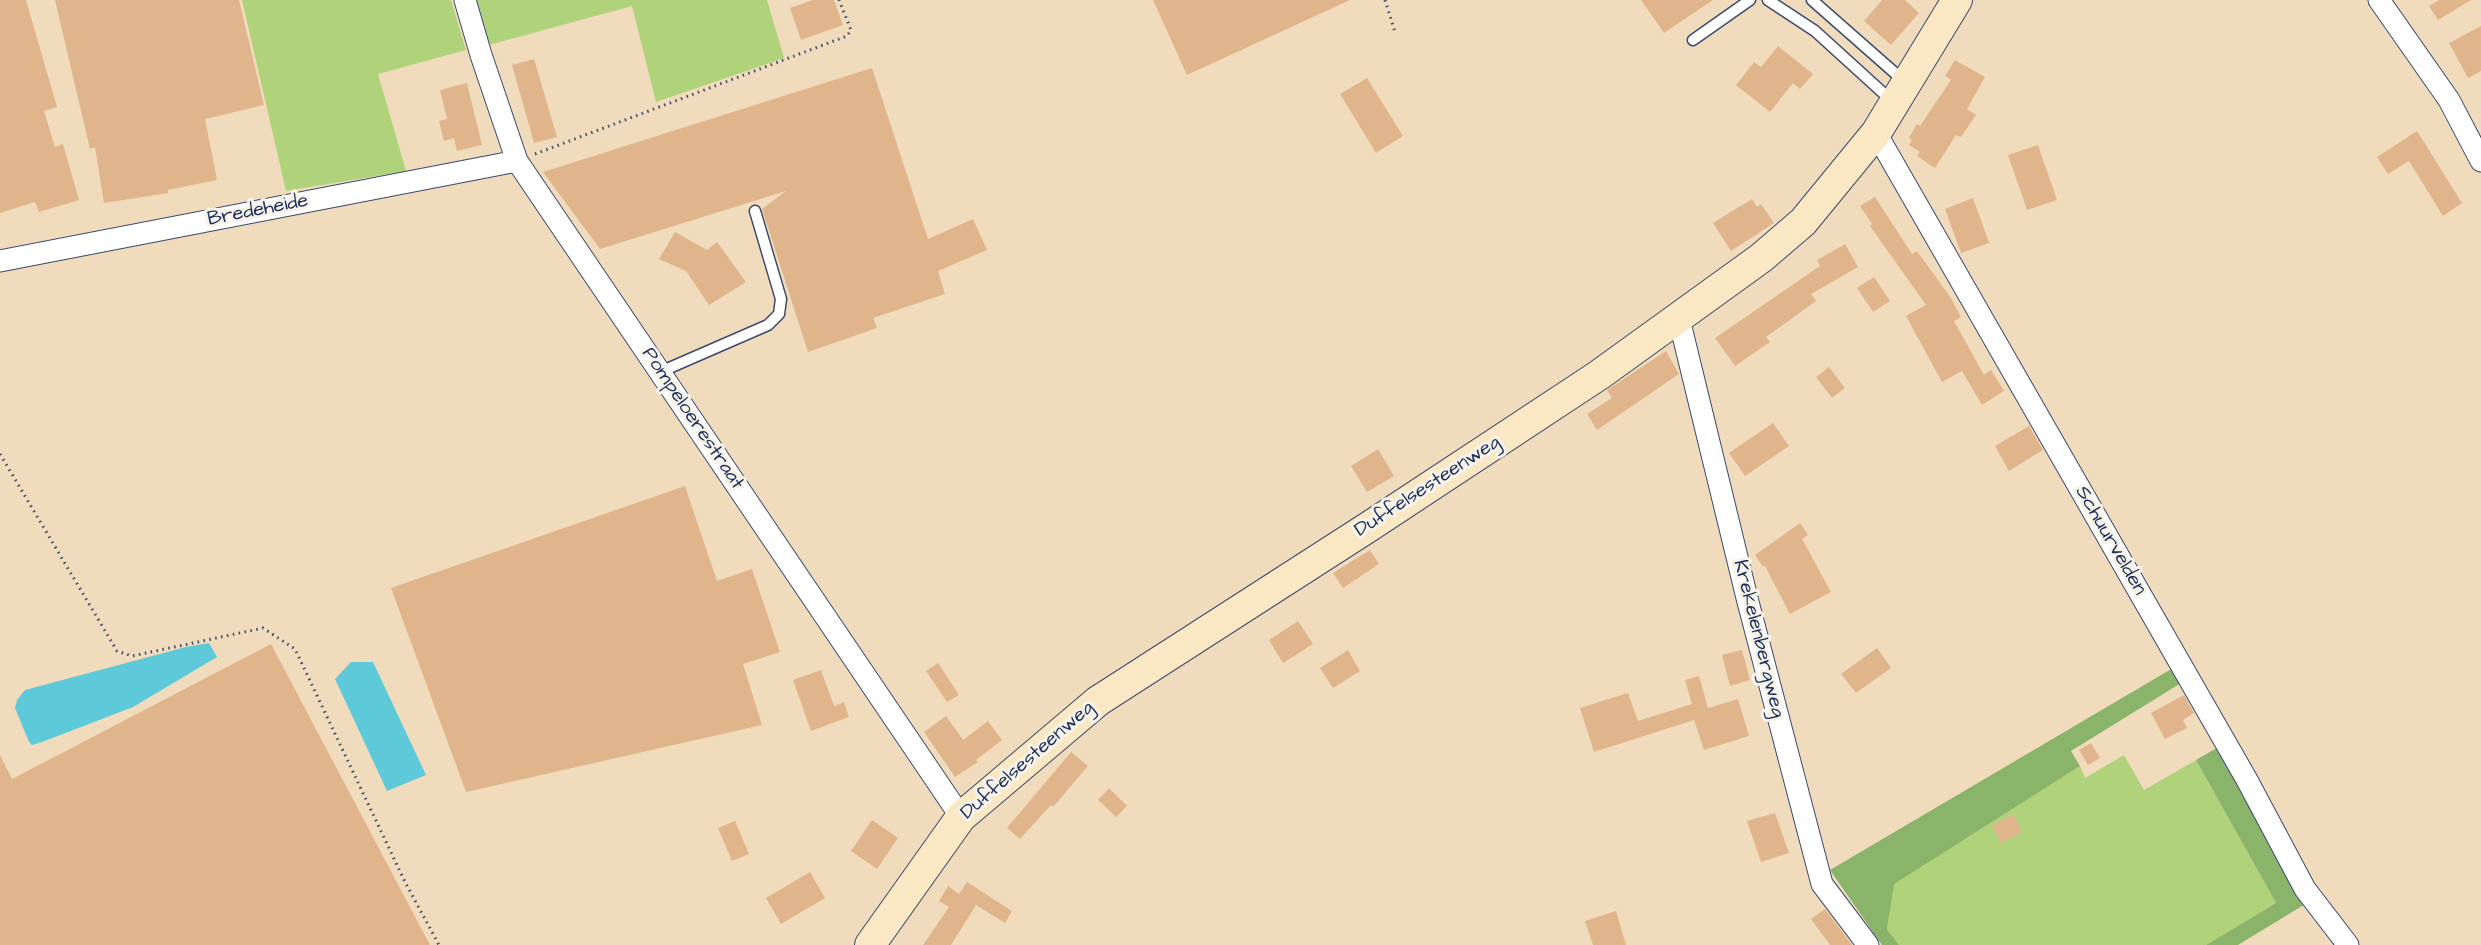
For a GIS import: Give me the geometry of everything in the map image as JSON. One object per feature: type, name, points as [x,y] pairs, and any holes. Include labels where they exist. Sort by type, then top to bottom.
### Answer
[{"type":"street","name":"Pompeloerestraat","points":[[465,0],[517,161],[961,817]]},
{"type":"street","name":"Duffelsesteenweg","points":[[870,945],[961,817],[1098,701],[1599,375],[1761,258],[1803,222],[1876,134],[1957,0]]},
{"type":"street","points":[[2379,0],[2449,100],[2474,130],[2481,161]]},
{"type":"street","name":"Schuurvelden","points":[[1876,134],[2247,780],[2305,889],[2348,945]]},
{"type":"street","name":"Bredeheide","points":[[0,261],[517,161]]},
{"type":"street","name":"Krekelenbergweg","points":[[1679,319],[1748,602],[1822,884],[1868,945]]},
{"type":"lane","points":[[1693,40],[1750,0]]},
{"type":"lane","points":[[1768,0],[1900,93]]},
{"type":"lane","points":[[1812,0],[1900,93]]},
{"type":"lane","points":[[660,372],[768,325],[778,314],[781,299],[755,211]]},
{"type":"path","points":[[517,161],[848,36],[851,30],[839,0]]},
{"type":"path","points":[[1385,0],[1395,32]]},
{"type":"path","points":[[0,454],[117,651],[132,656],[263,628],[295,649],[405,882],[439,945]]},
{"type":"green space","points":[[242,0],[451,0],[466,50],[378,74],[406,171],[286,191]]},
{"type":"green space","points":[[472,0],[767,0],[784,58],[656,102],[632,6],[485,46]]},
{"type":"green space","points":[[2173,668],[2181,683],[2071,751],[2080,766],[1894,884],[1887,929],[1899,945],[1882,945],[1830,870]]},
{"type":"green space","points":[[2220,746],[2307,903],[2238,945],[2206,945],[2276,903],[2196,760]]},
{"type":"green space","points":[[2124,755],[2144,790],[2196,760],[2276,903],[2206,945],[1899,945],[1887,929],[1893,884],[2080,766],[2085,778]]},
{"type":"water","points":[[209,643],[217,657],[133,707],[42,742],[32,745],[29,742],[15,708],[17,700],[25,690],[186,647]]},
{"type":"water","points":[[351,662],[373,662],[426,775],[387,791],[335,679]]},
{"type":"building","points":[[0,0],[26,0],[57,107],[44,111],[55,147],[63,144],[79,200],[39,212],[35,202],[0,213]]},
{"type":"building","points":[[55,0],[239,0],[264,105],[205,119],[217,180],[168,190],[168,193],[104,203],[95,147],[90,149]]},
{"type":"building","points":[[813,0],[834,0],[843,25],[801,40],[790,8]]},
{"type":"building","points":[[1153,0],[1350,0],[1187,75]]},
{"type":"building","points":[[1641,0],[1713,0],[1664,33]]},
{"type":"building","points":[[1882,0],[1905,0],[1919,13],[1891,45],[1864,21]]},
{"type":"building","points":[[2439,0],[2471,0],[2438,20],[2429,6]]},
{"type":"building","points":[[2481,26],[2481,71],[2468,78],[2449,43]]},
{"type":"building","points":[[1778,46],[1813,74],[1800,89],[1793,83],[1770,112],[1736,85],[1754,62],[1761,67]]},
{"type":"building","points":[[534,59],[557,137],[534,143],[512,65]]},
{"type":"building","points":[[1955,60],[1985,77],[1967,109],[1976,115],[1961,137],[1956,135],[1935,168],[1917,156],[1920,152],[1909,145],[1912,140],[1909,138],[1917,124],[1920,126],[1951,80],[1945,76]]},
{"type":"building","points":[[872,68],[928,239],[973,219],[987,250],[938,271],[945,294],[873,318],[877,328],[808,352],[762,209],[786,191],[600,249],[543,172]]},
{"type":"building","points":[[1367,78],[1403,136],[1376,153],[1340,94]]},
{"type":"building","points":[[467,83],[482,145],[457,151],[454,138],[444,141],[439,121],[447,119],[440,90]]},
{"type":"building","points":[[2417,131],[2462,203],[2443,216],[2409,161],[2388,174],[2377,157]]},
{"type":"building","points":[[2038,145],[2057,200],[2027,210],[2008,155]]},
{"type":"building","points":[[1875,197],[1912,254],[1917,251],[1951,298],[1961,317],[1954,321],[1984,375],[1991,370],[2004,391],[1982,405],[1962,371],[1942,382],[1906,316],[1926,305],[1870,226],[1872,224],[1860,206]]},
{"type":"building","points":[[1973,198],[1989,243],[1961,253],[1945,209]]},
{"type":"building","points":[[1752,199],[1757,207],[1761,204],[1774,223],[1731,251],[1713,223]]},
{"type":"building","points":[[675,232],[707,250],[717,242],[746,282],[709,305],[686,271],[659,259]]},
{"type":"building","points":[[1845,244],[1858,267],[1811,294],[1816,301],[1766,337],[1770,342],[1735,366],[1715,338],[1820,266],[1817,260]]},
{"type":"building","points":[[1874,277],[1890,301],[1873,312],[1857,288]]},
{"type":"building","points":[[1666,351],[1679,374],[1597,430],[1587,414],[1612,398],[1607,390]]},
{"type":"building","points":[[1829,367],[1845,388],[1832,398],[1816,377]]},
{"type":"building","points":[[1773,423],[1789,446],[1745,476],[1729,453]]},
{"type":"building","points":[[2029,426],[2043,450],[2009,471],[1995,446]]},
{"type":"building","points":[[1378,449],[1394,476],[1367,492],[1351,466]]},
{"type":"building","points":[[685,486],[717,581],[752,569],[780,652],[743,664],[762,725],[466,792],[391,588]]},
{"type":"building","points":[[1800,523],[1808,535],[1802,539],[1831,592],[1790,614],[1765,566],[1763,567],[1755,555]]},
{"type":"building","points":[[1370,550],[1379,564],[1343,588],[1333,573]]},
{"type":"building","points":[[1298,621],[1313,644],[1283,663],[1269,640]]},
{"type":"building","points":[[271,644],[430,945],[0,945],[0,755],[12,779]]},
{"type":"building","points":[[1877,648],[1891,668],[1856,693],[1841,674]]},
{"type":"building","points":[[1348,650],[1360,671],[1333,688],[1320,668]]},
{"type":"building","points":[[1742,650],[1750,680],[1730,686],[1722,655]]},
{"type":"building","points":[[938,663],[959,695],[947,702],[926,671]]},
{"type":"building","points":[[821,670],[834,706],[844,702],[849,717],[811,731],[793,680]]},
{"type":"building","points":[[1699,676],[1708,708],[1738,699],[1749,736],[1704,750],[1694,720],[1594,752],[1580,708],[1628,693],[1638,721],[1692,704],[1685,680]]},
{"type":"building","points":[[2184,695],[2194,713],[2183,720],[2187,728],[2165,739],[2151,713]]},
{"type":"building","points":[[946,716],[963,740],[988,721],[1002,740],[976,760],[978,762],[955,777],[924,732]]},
{"type":"building","points":[[2091,743],[2100,758],[2088,765],[2079,750]]},
{"type":"building","points":[[1071,752],[1088,766],[1053,807],[1051,805],[1020,839],[1007,828]]},
{"type":"building","points":[[1109,788],[1127,806],[1116,817],[1098,800]]},
{"type":"building","points":[[1775,813],[1789,853],[1761,862],[1747,821]]},
{"type":"building","points":[[2013,814],[2022,832],[2001,843],[1992,825]]},
{"type":"building","points":[[872,820],[898,838],[877,869],[851,851]]},
{"type":"building","points":[[735,821],[749,854],[732,861],[718,828]]},
{"type":"building","points":[[810,872],[825,898],[781,924],[766,898]]},
{"type":"building","points":[[967,882],[1012,911],[1005,923],[976,905],[951,945],[923,945],[949,907],[939,901],[948,886],[959,894]]},
{"type":"building","points":[[1825,909],[1852,945],[1830,945],[1811,919]]},
{"type":"building","points":[[1616,911],[1626,945],[1593,945],[1585,921]]}]
